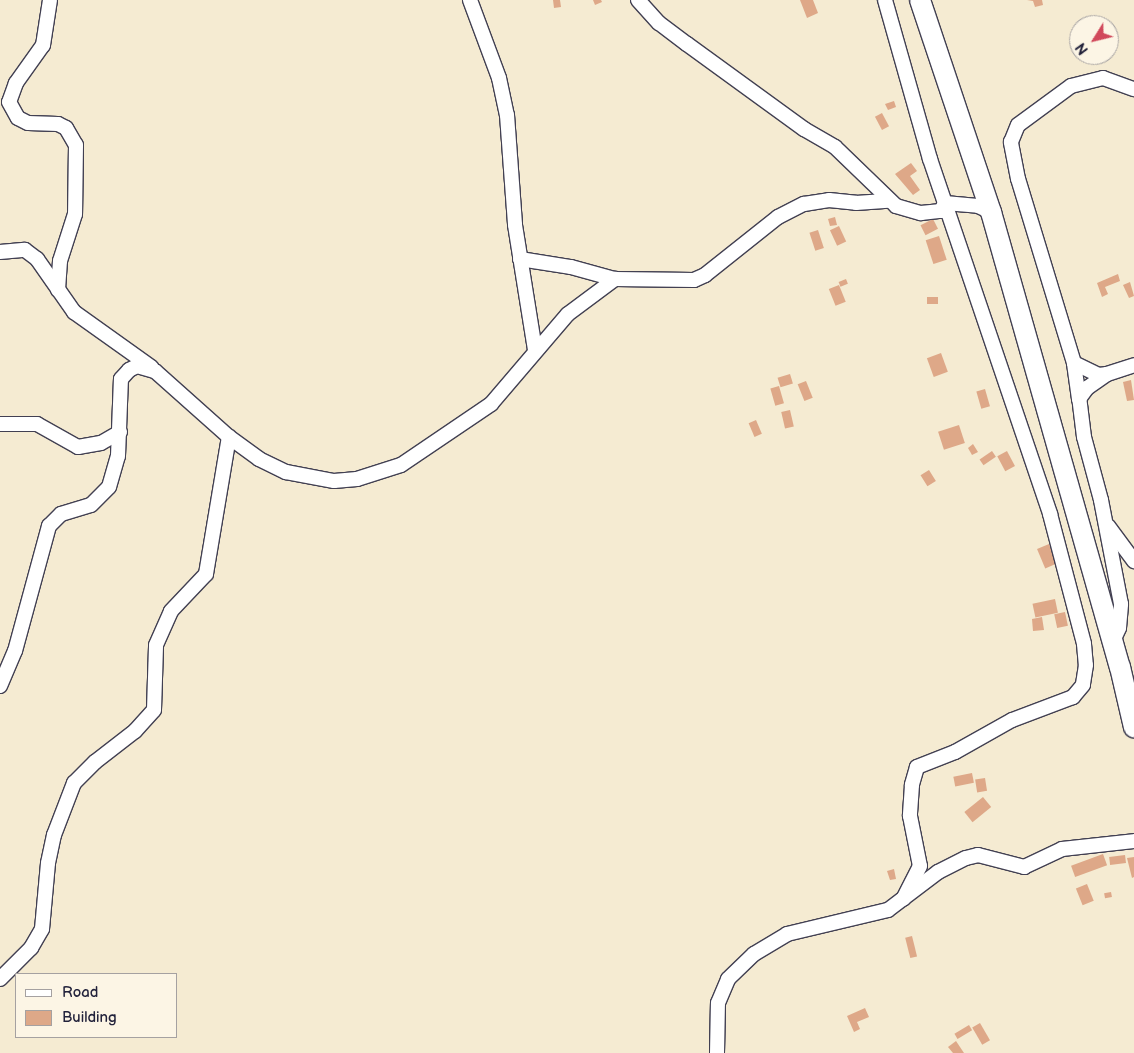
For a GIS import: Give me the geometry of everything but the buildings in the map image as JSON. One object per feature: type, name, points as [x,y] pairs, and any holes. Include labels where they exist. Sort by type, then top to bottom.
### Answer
[{"type":"highway","points":[[920,0],[990,212],[1112,641],[1127,665],[1134,728]]},
{"type":"street","points":[[50,0],[43,45],[16,83],[10,102],[18,118],[28,123],[58,124],[66,128],[76,145],[75,214],[60,261],[58,290]]},
{"type":"street","points":[[470,0],[499,78],[507,115],[520,258],[535,350]]},
{"type":"street","points":[[638,0],[659,23],[842,153],[888,201],[907,211],[922,212],[941,211],[946,203]]},
{"type":"street","points":[[885,0],[930,159],[1050,514],[1084,644],[1086,675],[1080,691],[1073,697],[1012,720],[955,752],[918,767],[912,785],[910,816],[920,866],[903,899]]},
{"type":"street","points":[[1112,641],[1120,628],[1121,604],[1106,523],[1086,447],[1074,363],[1018,179],[1011,142],[1018,126],[1071,86],[1103,78],[1134,89]]},
{"type":"street","points":[[520,258],[571,267],[614,279],[694,280],[705,275],[778,217],[804,204],[829,200],[856,203],[888,201]]},
{"type":"street","points":[[946,203],[978,206],[990,212]]},
{"type":"street","points":[[0,252],[25,250],[37,259],[74,312],[155,371],[229,437],[259,458],[286,472],[334,481],[357,479],[401,465],[463,424],[509,385],[535,350],[568,314],[614,279]]},
{"type":"street","points":[[1074,363],[1099,375],[1134,365]]},
{"type":"street","points":[[0,686],[15,651],[49,526],[61,514],[91,505],[109,488],[120,432],[121,379],[137,366],[155,371]]},
{"type":"street","points":[[1079,400],[1087,388],[1106,374]]},
{"type":"street","points":[[0,424],[37,424],[78,447],[101,443],[120,432]]},
{"type":"street","points":[[0,979],[31,948],[42,929],[48,863],[54,835],[74,783],[95,762],[135,731],[154,710],[156,645],[171,611],[206,574],[229,437]]},
{"type":"street","points":[[1106,523],[1134,561]]},
{"type":"street","points":[[716,1053],[720,993],[728,979],[754,954],[788,934],[844,918],[878,914],[903,899],[938,872],[966,858],[978,855],[1024,867],[1062,849],[1134,840]]}]
